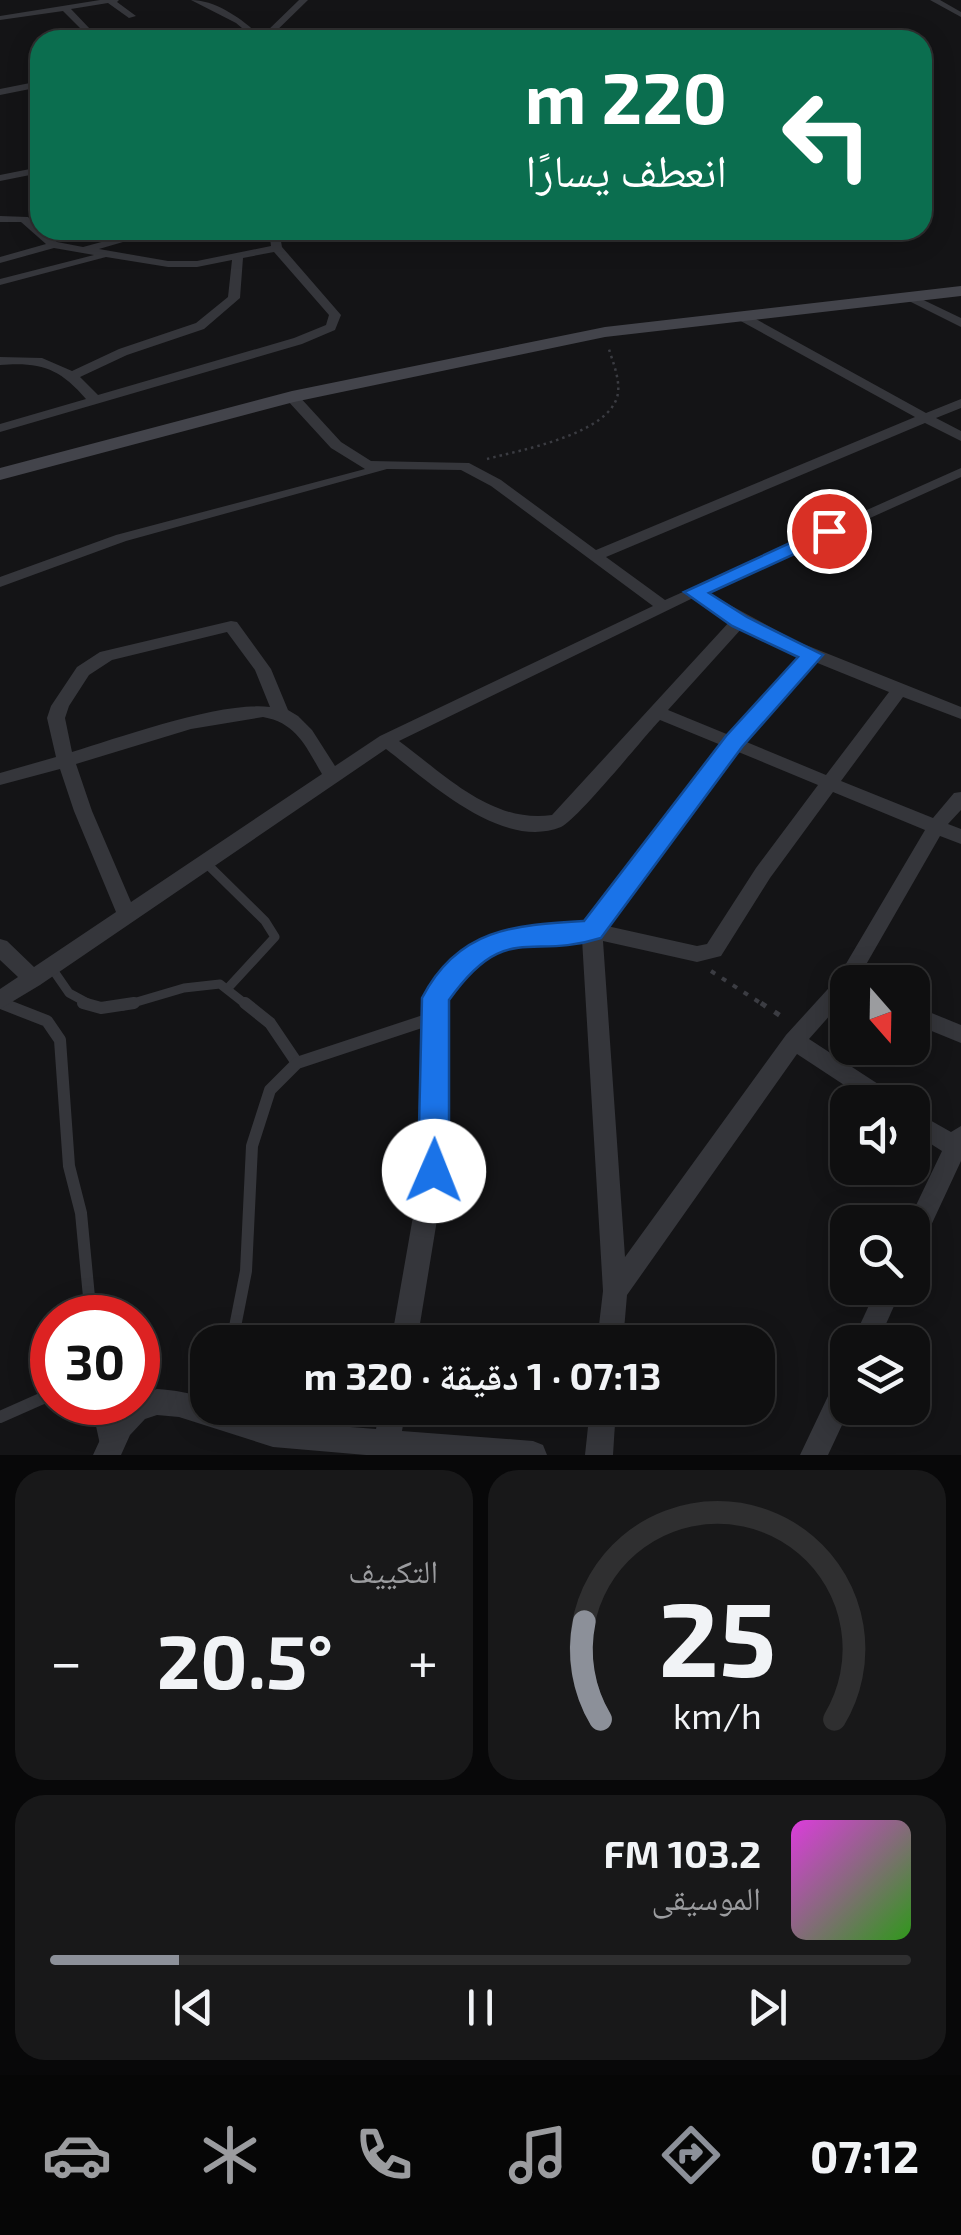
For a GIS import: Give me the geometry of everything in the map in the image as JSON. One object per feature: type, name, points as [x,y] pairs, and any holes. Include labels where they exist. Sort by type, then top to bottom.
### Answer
[{"type":"street","points":[[194,0],[251,30]]},
{"type":"street","points":[[269,30],[304,0]]},
{"type":"street","points":[[934,0],[961,15]]},
{"type":"street","points":[[0,18],[112,1],[132,16]]},
{"type":"street","points":[[66,9],[87,30]]},
{"type":"street","points":[[22,86],[30,80]]},
{"type":"street","points":[[0,92],[30,85]]},
{"type":"street","points":[[0,178],[30,172]]},
{"type":"street","points":[[0,219],[30,216]]},
{"type":"street","points":[[24,218],[30,223]]},
{"type":"street","points":[[48,240],[54,245]]},
{"type":"street","points":[[81,250],[120,240]]},
{"type":"street","points":[[0,428],[298,341],[331,327],[335,315],[330,307],[277,248],[276,240]]},
{"type":"street","points":[[0,260],[54,245],[179,265],[277,248]]},
{"type":"street","points":[[0,282],[110,255]]},
{"type":"street","points":[[72,376],[210,320],[234,298],[238,256]]},
{"type":"street","points":[[0,474],[292,397],[605,332],[961,291]]},
{"type":"street","points":[[909,297],[961,323]]},
{"type":"street","points":[[741,316],[961,437]]},
{"type":"street","points":[[0,361],[42,360],[72,376],[94,399]]},
{"type":"street","points":[[292,397],[347,454],[368,466],[464,466],[496,482],[664,606]]},
{"type":"street","points":[[594,556],[961,403]]},
{"type":"street","points":[[0,582],[121,538],[385,468]]},
{"type":"street","points":[[0,1002],[386,740],[694,592],[961,472]]},
{"type":"street","points":[[694,592],[740,621],[812,655],[961,713]]},
{"type":"street","points":[[386,740],[480,808],[513,823],[544,826],[558,821],[574,806],[740,621]]},
{"type":"street","points":[[127,916],[83,812],[68,757],[59,740],[56,718],[83,670],[106,656],[231,626],[240,632],[262,669],[282,713],[297,726],[332,776]]},
{"type":"street","points":[[612,1325],[615,1291],[592,930],[734,741],[812,655]]},
{"type":"street","points":[[407,1325],[434,1171],[436,998],[456,970],[492,942],[520,935],[592,930],[697,954],[714,950],[764,873],[899,690]]},
{"type":"street","points":[[658,712],[961,837]]},
{"type":"street","points":[[0,779],[68,757],[220,719],[282,713]]},
{"type":"street","points":[[858,965],[938,825],[961,798]]},
{"type":"street","points":[[0,946],[42,973]]},
{"type":"street","points":[[615,1291],[799,1036],[830,1003]]},
{"type":"street","points":[[930,1021],[961,1034]]},
{"type":"street","points":[[799,1036],[864,1085]]},
{"type":"street","points":[[929,1205],[959,1145],[930,1130]]},
{"type":"street","points":[[108,1452],[129,1417],[146,1406],[190,1398]]},
{"type":"street","points":[[814,1455],[830,1421]]},
{"type":"street","points":[[241,1425],[246,1429],[385,1448],[532,1455]]},
{"type":"street","points":[[599,1455],[602,1425]]},
{"type":"lane","points":[[205,862],[265,921],[274,936],[228,988]]},
{"type":"lane","points":[[42,973],[71,996],[100,1006],[140,1003],[206,983],[228,988],[270,1023],[296,1063]]},
{"type":"lane","points":[[0,1002],[47,1021],[60,1040],[69,1166],[81,1213],[89,1295]]},
{"type":"lane","points":[[235,1325],[246,1271],[252,1146],[270,1090],[296,1063],[436,1018]]},
{"type":"lane","points":[[0,1417],[30,1404]]},
{"type":"lane","points":[[102,1425],[108,1452]]},
{"type":"path","points":[[464,466],[578,432],[610,410],[618,394],[605,332]]},
{"type":"path","points":[[680,951],[799,1036]]},
{"type":"route","points":[[434,1171],[436,998],[456,970],[492,942],[520,935],[592,930],[734,741],[812,655],[740,621],[694,592],[829,531]]}]
